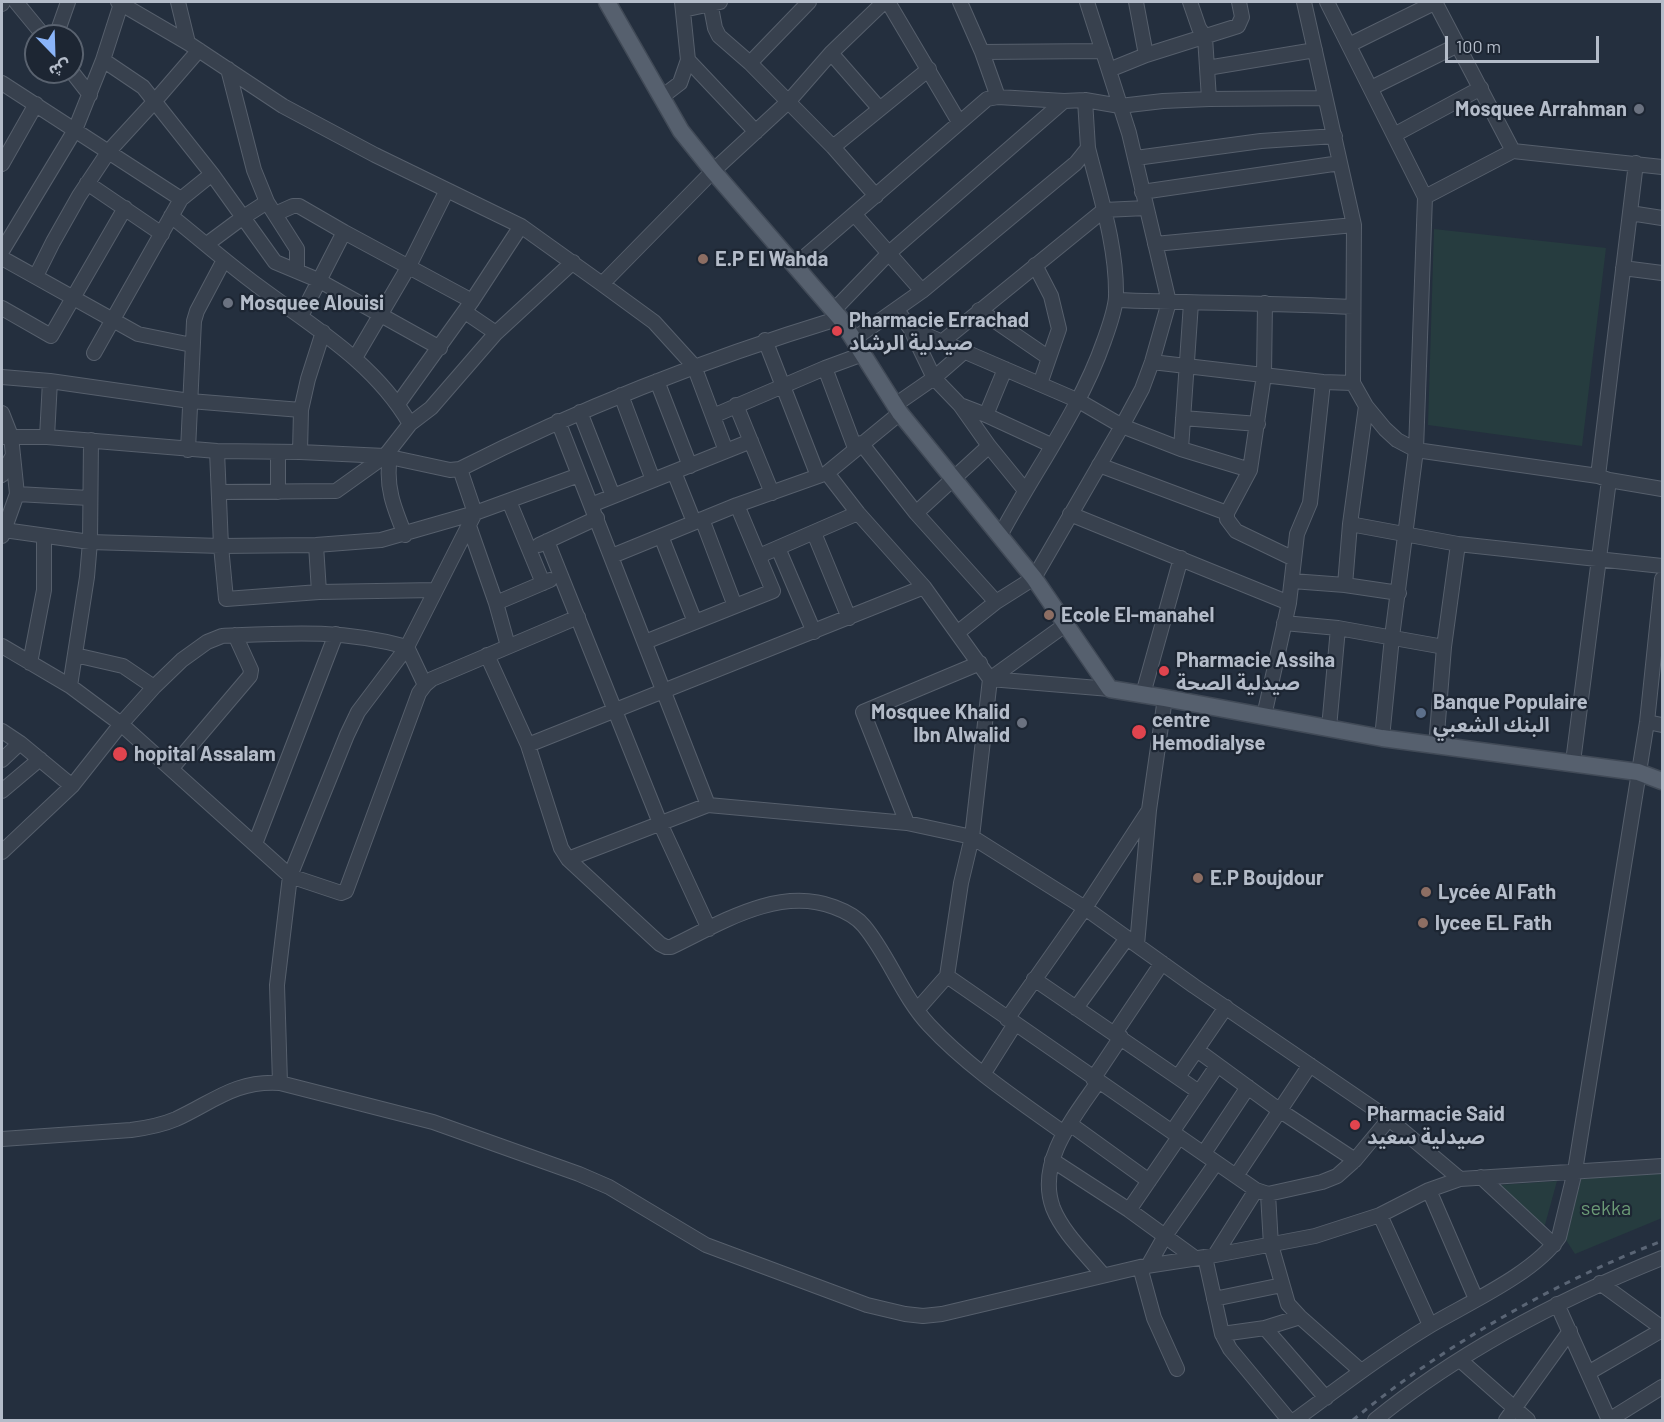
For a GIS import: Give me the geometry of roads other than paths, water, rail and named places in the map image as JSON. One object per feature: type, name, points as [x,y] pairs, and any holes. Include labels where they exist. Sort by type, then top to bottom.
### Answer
[{"type":"main road","points":[[607,2],[663,96],[681,131],[837,314],[897,409],[1034,578],[1110,689],[1382,738],[1638,772],[1662,781]]},
{"type":"street","points":[[16,2],[34,24]]},
{"type":"street","points":[[60,24],[68,2]]},
{"type":"street","points":[[178,2],[193,46]]},
{"type":"street","points":[[663,96],[680,83],[688,60],[682,6],[714,2],[715,28],[719,36],[789,101],[876,196]]},
{"type":"street","points":[[750,63],[809,2]]},
{"type":"street","points":[[602,284],[713,171],[789,101],[831,53],[886,2],[929,69],[959,122]]},
{"type":"street","points":[[960,2],[982,52],[998,97]]},
{"type":"street","points":[[957,633],[996,602],[1034,578],[1142,389],[1152,362],[1168,302],[1136,158],[1086,2]]},
{"type":"street","points":[[1136,2],[1146,55]]},
{"type":"street","points":[[1190,2],[1199,28],[1205,37],[1209,99]]},
{"type":"street","points":[[1109,70],[1146,55],[1238,26],[1242,17],[1239,2]]},
{"type":"street","points":[[1304,2],[1354,225],[1353,383],[1366,406],[1397,440],[1416,450],[1662,489]]},
{"type":"street","points":[[1328,2],[1425,198],[1416,450],[1382,738]]},
{"type":"street","points":[[1349,45],[1436,2],[1513,151]]},
{"type":"street","points":[[2,251],[75,130],[103,60],[119,3],[193,46],[283,106],[521,226],[573,262],[654,322],[694,366],[726,451]]},
{"type":"street","points":[[1371,88],[1458,45]]},
{"type":"street","points":[[36,276],[87,183],[109,151],[154,102],[193,46]]},
{"type":"street","points":[[1208,68],[1315,50]]},
{"type":"street","points":[[982,52],[1103,51]]},
{"type":"street","points":[[831,53],[879,108]]},
{"type":"street","points":[[103,60],[139,82],[212,174],[275,262],[318,280],[381,313],[440,348]]},
{"type":"street","points":[[688,60],[756,132]]},
{"type":"street","points":[[228,69],[250,156],[267,202],[297,249],[297,271]]},
{"type":"street","points":[[833,147],[929,69]]},
{"type":"street","points":[[2,83],[181,200]]},
{"type":"street","points":[[81,84],[90,95]]},
{"type":"street","points":[[1394,135],[1480,88]]},
{"type":"street","points":[[794,266],[987,99],[998,97],[1084,100],[1120,106],[1209,99],[1325,99]]},
{"type":"street","points":[[1000,534],[1024,489],[1079,401],[1096,363],[1116,300],[1115,271],[1104,210],[1088,148],[1084,100]]},
{"type":"street","points":[[6,436],[91,440],[188,450],[300,452],[388,457],[450,470],[459,469],[558,421],[621,395],[837,314],[889,253],[1064,101]]},
{"type":"street","points":[[2,164],[36,104]]},
{"type":"street","points":[[1136,158],[1260,141],[1335,136]]},
{"type":"street","points":[[854,339],[922,291],[1076,163],[1088,148]]},
{"type":"street","points":[[1425,198],[1513,151],[1662,167]]},
{"type":"street","points":[[1142,192],[1340,163]]},
{"type":"street","points":[[1573,762],[1600,559],[1604,478],[1623,268],[1636,163]]},
{"type":"street","points":[[94,353],[181,200],[212,174]]},
{"type":"street","points":[[87,183],[162,234]]},
{"type":"street","points":[[355,358],[409,266],[447,190]]},
{"type":"street","points":[[207,244],[267,202]]},
{"type":"street","points":[[275,214],[293,206],[299,206],[409,266],[469,307],[496,333]]},
{"type":"street","points":[[2,308],[51,336],[124,208]]},
{"type":"street","points":[[944,341],[979,310],[1104,210],[1146,208]]},
{"type":"street","points":[[1630,213],[1662,218]]},
{"type":"street","points":[[855,214],[922,291]]},
{"type":"street","points":[[171,216],[224,260],[355,358],[398,404],[410,424]]},
{"type":"street","points":[[1155,243],[1354,225]]},
{"type":"street","points":[[398,404],[469,307],[521,226]]},
{"type":"street","points":[[301,316],[344,232]]},
{"type":"street","points":[[2,258],[144,337],[192,345]]},
{"type":"street","points":[[188,450],[192,345],[197,311],[224,260]]},
{"type":"street","points":[[219,492],[333,492],[388,457],[410,424],[431,408],[496,333],[573,262]]},
{"type":"street","points":[[1035,265],[1051,296],[1058,322],[1058,334],[1040,384]]},
{"type":"street","points":[[1623,268],[1662,273]]},
{"type":"street","points":[[1116,300],[1265,303],[1353,308]]},
{"type":"street","points":[[1181,449],[1191,303]]},
{"type":"street","points":[[1265,303],[1264,375],[1250,470],[1227,513],[1236,531],[1292,558]]},
{"type":"street","points":[[897,310],[910,328],[934,378],[960,405],[1024,489]]},
{"type":"street","points":[[979,310],[1049,358]]},
{"type":"street","points":[[910,328],[1079,401],[1122,426],[1181,449],[1250,470]]},
{"type":"street","points":[[300,452],[304,392],[323,332]]},
{"type":"street","points":[[765,340],[782,387],[822,474],[924,587],[990,679],[972,837],[961,883],[947,976],[918,1010]]},
{"type":"street","points":[[612,556],[737,505],[822,474],[858,446],[965,351]]},
{"type":"street","points":[[713,416],[863,354]]},
{"type":"street","points":[[1152,362],[1323,382],[1353,383]]},
{"type":"street","points":[[825,368],[858,446],[996,602]]},
{"type":"street","points":[[986,415],[1005,369]]},
{"type":"street","points":[[2,377],[50,381],[190,401],[301,410]]},
{"type":"street","points":[[47,437],[50,381]]},
{"type":"street","points":[[657,381],[690,466]]},
{"type":"street","points":[[1264,716],[1289,603],[1292,558],[1297,534],[1310,503],[1323,382]]},
{"type":"street","points":[[621,395],[653,480]]},
{"type":"street","points":[[736,405],[772,493]]},
{"type":"street","points":[[960,405],[1051,446]]},
{"type":"street","points":[[1345,585],[1350,524],[1366,406]]},
{"type":"street","points":[[580,412],[613,496]]},
{"type":"street","points":[[2,413],[6,436],[13,455],[16,494],[3,533],[90,542],[221,546],[316,545],[381,540],[405,535],[475,513],[579,475]]},
{"type":"street","points":[[1183,418],[1258,424]]},
{"type":"street","points":[[558,421],[708,805]]},
{"type":"street","points":[[70,686],[90,542],[91,440]]},
{"type":"street","points":[[529,549],[547,541],[594,512],[613,496],[751,441]]},
{"type":"street","points":[[916,513],[989,446]]},
{"type":"street","points":[[217,451],[221,546],[227,600],[319,592],[435,590]]},
{"type":"street","points":[[278,452],[278,492]]},
{"type":"street","points":[[2,475],[13,455]]},
{"type":"street","points":[[388,457],[388,486],[405,535]]},
{"type":"street","points":[[1099,465],[1227,513]]},
{"type":"street","points":[[280,1083],[277,986],[290,876],[358,712],[407,647],[475,513],[459,469]]},
{"type":"street","points":[[674,472],[735,606]]},
{"type":"street","points":[[16,494],[89,498]]},
{"type":"street","points":[[509,501],[543,583]]},
{"type":"street","points":[[645,642],[773,591],[737,505]]},
{"type":"street","points":[[759,556],[858,513]]},
{"type":"street","points":[[1070,514],[1289,603]]},
{"type":"street","points":[[1350,524],[1458,544],[1662,566]]},
{"type":"street","points":[[469,526],[508,645]]},
{"type":"street","points":[[814,533],[849,618]]},
{"type":"street","points":[[30,663],[44,590],[44,536]]},
{"type":"street","points":[[661,536],[695,622]]},
{"type":"street","points":[[547,541],[660,823],[709,929]]},
{"type":"street","points":[[1436,746],[1444,647],[1458,544]]},
{"type":"street","points":[[316,545],[319,592]]},
{"type":"street","points":[[778,548],[814,632]]},
{"type":"street","points":[[1143,694],[1181,558]]},
{"type":"street","points":[[496,603],[561,575]]},
{"type":"street","points":[[1296,1420],[1361,1371],[1431,1325],[1530,1266],[1554,1245],[1562,1229],[1575,1171],[1647,722],[1662,579]]},
{"type":"street","points":[[1292,581],[1345,585],[1399,593]]},
{"type":"street","points":[[528,745],[924,587]]},
{"type":"street","points":[[2,646],[70,686],[121,724],[290,876],[341,893],[346,891],[419,693],[425,684],[508,645],[578,616]]},
{"type":"street","points":[[1284,623],[1338,628],[1444,647]]},
{"type":"street","points":[[990,679],[1065,625]]},
{"type":"street","points":[[1329,728],[1338,628]]},
{"type":"street","points":[[2,852],[72,786],[121,724],[154,687],[182,660],[207,642],[222,636],[235,635],[336,634],[375,639],[407,647]]},
{"type":"street","points":[[255,844],[336,634]]},
{"type":"street","points":[[171,769],[250,676],[251,670],[235,635]]},
{"type":"street","points":[[407,647],[425,684]]},
{"type":"street","points":[[75,655],[123,666],[154,687]]},
{"type":"street","points":[[487,655],[528,745],[561,848],[568,859],[666,947],[671,947],[750,911],[783,901],[821,902],[848,912],[864,926],[928,1024],[984,1073],[1067,1129],[1149,1180]]},
{"type":"street","points":[[907,823],[863,712],[980,663]]},
{"type":"street","points":[[990,679],[1110,689]]},
{"type":"street","points":[[1076,1008],[1132,941],[1166,698]]},
{"type":"street","points":[[1647,722],[1662,724]]},
{"type":"street","points":[[2,731],[72,786]]},
{"type":"street","points":[[2,760],[20,743]]},
{"type":"street","points":[[2,790],[40,759]]},
{"type":"street","points":[[568,859],[708,805],[907,823],[972,837],[1085,908],[1389,1119],[1460,1179]]},
{"type":"street","points":[[984,1073],[1034,979],[1085,908],[1149,810]]},
{"type":"street","points":[[1103,1275],[1066,1229],[1053,1207],[1049,1184],[1052,1160],[1118,1035],[1162,963]]},
{"type":"street","points":[[947,976],[1175,1135],[1262,1192],[1271,1245],[1288,1304],[1361,1371]]},
{"type":"street","points":[[1034,979],[1199,1092]]},
{"type":"street","points":[[1178,1077],[1226,1007]]},
{"type":"street","points":[[1197,1050],[1278,1110],[1355,1160]]},
{"type":"street","points":[[1236,1176],[1310,1065]]},
{"type":"street","points":[[1129,1210],[1149,1180],[1199,1092],[1218,1066]]},
{"type":"street","points":[[2,1139],[151,1127],[176,1119],[238,1088],[262,1082],[280,1083],[433,1122],[579,1174],[609,1187],[706,1245],[867,1305],[923,1316],[942,1314],[1144,1266],[1271,1245],[1344,1228],[1380,1215],[1429,1190],[1460,1179],[1662,1166]]},
{"type":"street","points":[[1204,1153],[1248,1088]]},
{"type":"street","points":[[1205,1257],[1262,1192],[1322,1182],[1337,1176],[1355,1160],[1389,1119]]},
{"type":"street","points":[[1052,1160],[1165,1236],[1205,1257]]},
{"type":"street","points":[[1177,1369],[1154,1318],[1144,1266],[1216,1163]]},
{"type":"street","points":[[1481,1178],[1554,1245]]},
{"type":"street","points":[[1429,1190],[1476,1299]]},
{"type":"street","points":[[1380,1215],[1431,1325]]},
{"type":"street","points":[[1205,1257],[1222,1334],[1234,1356],[1289,1420]]},
{"type":"street","points":[[1375,1420],[1460,1360],[1557,1304],[1600,1283],[1662,1258]]},
{"type":"street","points":[[1588,1373],[1662,1329],[1600,1283]]},
{"type":"street","points":[[1214,1299],[1282,1286]]},
{"type":"street","points":[[1557,1304],[1609,1420],[1662,1387]]},
{"type":"street","points":[[1222,1334],[1265,1328],[1300,1317]]},
{"type":"street","points":[[1265,1328],[1326,1398]]},
{"type":"street","points":[[1506,1420],[1570,1331]]},
{"type":"street","points":[[1460,1360],[1528,1420]]},
{"type":"railway","points":[[1353,1420],[1423,1367],[1500,1318],[1581,1276],[1662,1241]]},
{"type":"place","name":"Mosquee Arrahman","points":[[1639,109]]},
{"type":"place","name":"E.P El Wahda","points":[[703,259]]},
{"type":"place","name":"Mosquee Alouisi","points":[[228,303]]},
{"type":"place","name":"Pharmacie Errachad صيدلية الرشاد","points":[[837,331]]},
{"type":"place","name":"Ecole El-manahel","points":[[1049,615]]},
{"type":"place","name":"Pharmacie Assiha صيدلية الصحة","points":[[1164,671]]},
{"type":"place","name":"Banque Populaire البنك الشعبي","points":[[1421,713]]},
{"type":"place","name":"Mosquee Khalid Ibn Alwalid","points":[[1022,723]]},
{"type":"place","name":"centre Hemodialyse","points":[[1139,732]]},
{"type":"place","name":"hopital Assalam","points":[[120,754]]},
{"type":"place","name":"E.P Boujdour","points":[[1198,878]]},
{"type":"place","name":"Lycée Al Fath","points":[[1426,892]]},
{"type":"place","name":"lycee EL Fath","points":[[1423,923]]},
{"type":"place","name":"Pharmacie Said صيدلية سعيد","points":[[1355,1125]]},
{"type":"park label","name":"sekka","points":[[1606,1208]]}]
